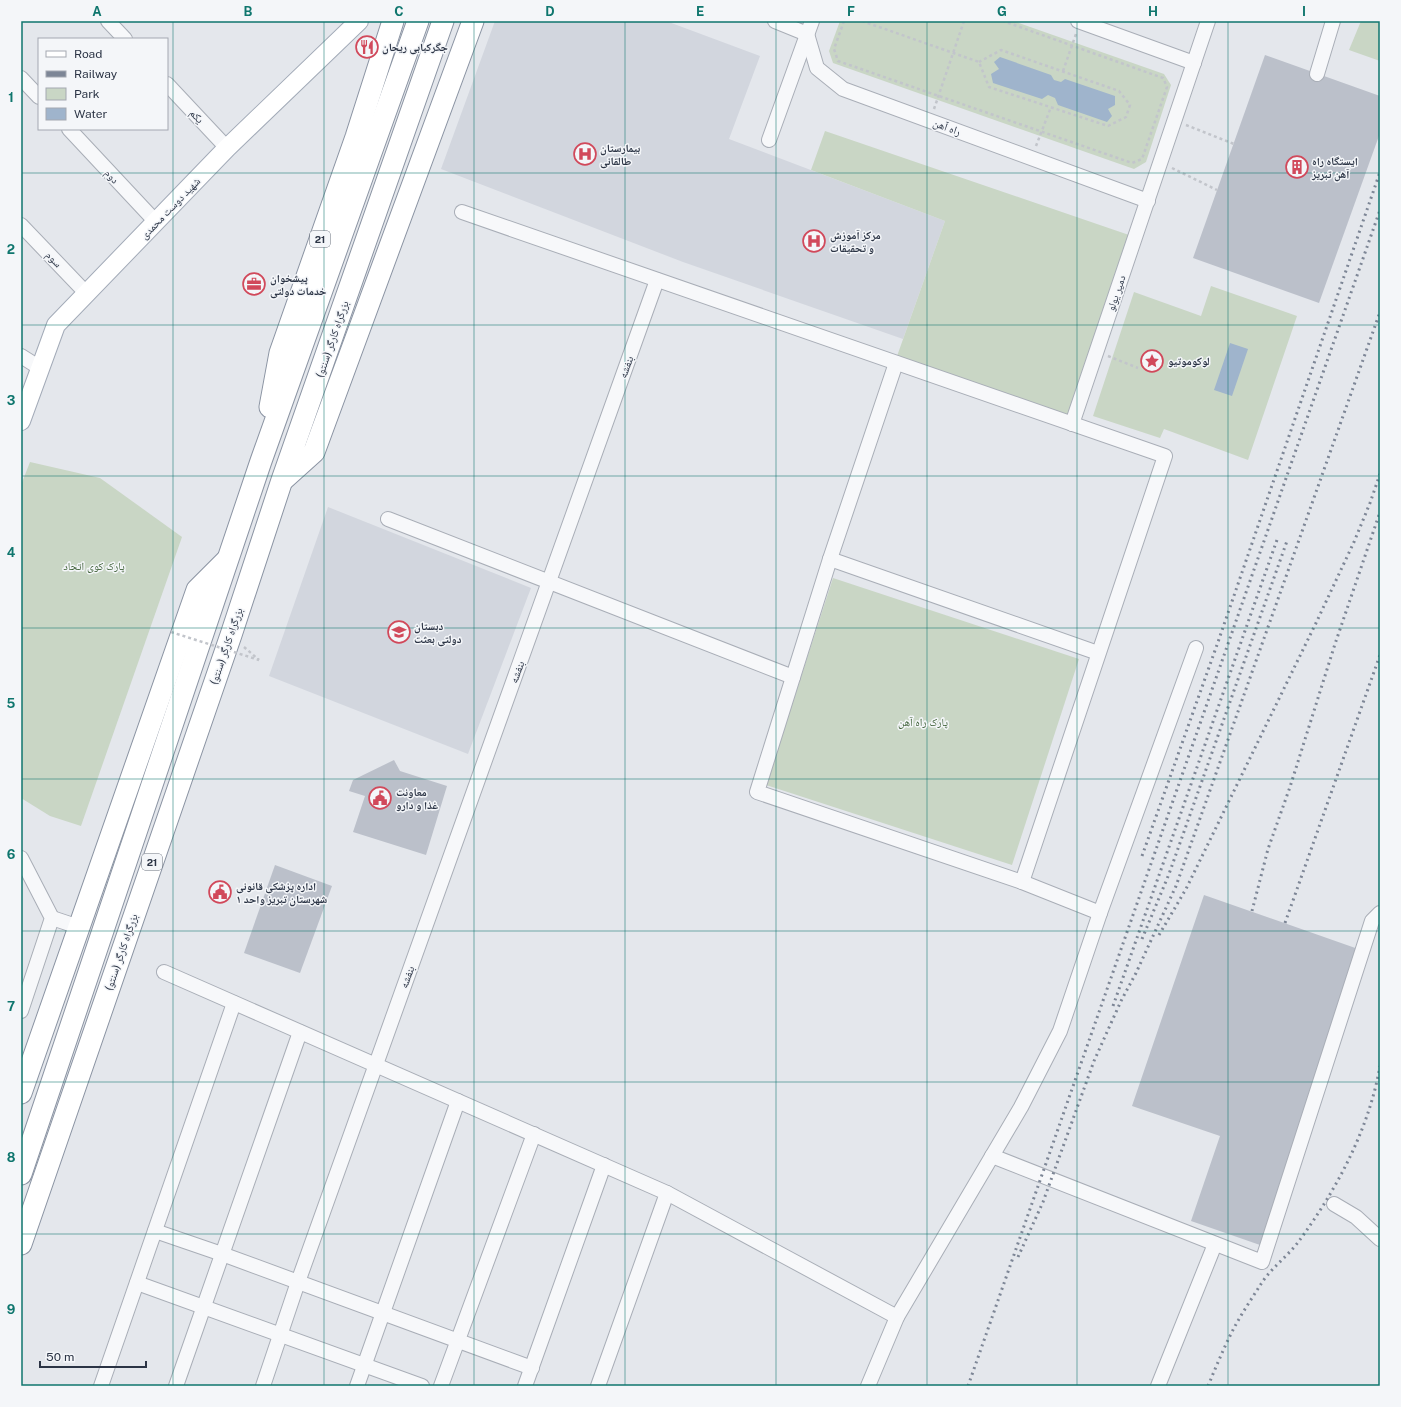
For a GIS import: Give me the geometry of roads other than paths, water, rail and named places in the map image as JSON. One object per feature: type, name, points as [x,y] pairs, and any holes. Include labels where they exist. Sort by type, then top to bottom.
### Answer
[{"type":"highway","name":"21","points":[[261,461],[280,353],[356,137],[393,21]]},
{"type":"highway","name":"21","points":[[21,1174],[261,461],[418,21]]},
{"type":"highway","name":"بزرگراه کارگر (سنتو)","points":[[21,1244],[233,628],[282,480],[443,21]]},
{"type":"highway","points":[[460,21],[464,31],[465,44]]},
{"type":"highway","points":[[282,480],[314,452],[473,21]]},
{"type":"highway","points":[[21,1093],[197,590],[229,558]]},
{"type":"main road","name":"شهید دوست محمدی","points":[[21,421],[56,325],[227,148],[359,21]]},
{"type":"street","points":[[108,21],[124,38]]},
{"type":"street","points":[[774,21],[807,34]]},
{"type":"street","points":[[769,140],[812,21]]},
{"type":"street","points":[[1079,21],[1194,63]]},
{"type":"street","name":"دمیر یولو","points":[[1072,424],[1208,21]]},
{"type":"street","points":[[1317,74],[1333,21]]},
{"type":"street","name":"راه آهن","points":[[807,34],[817,68],[843,89],[1148,201]]},
{"type":"street","points":[[21,78],[38,96]]},
{"type":"street","name":"یکم","points":[[168,85],[227,148]]},
{"type":"street","name":"دوم","points":[[69,130],[156,222]]},
{"type":"street","points":[[462,212],[1165,456],[1022,882]]},
{"type":"street","name":"سوم","points":[[21,225],[87,294]]},
{"type":"street","name":"بنفشه","points":[[263,1386],[298,1282],[657,280]]},
{"type":"street","points":[[21,356],[40,368]]},
{"type":"street","points":[[896,363],[830,559],[757,792],[1022,882],[1100,914]]},
{"type":"street","points":[[388,519],[793,677]]},
{"type":"street","points":[[830,559],[1098,653]]},
{"type":"street","points":[[868,1386],[897,1316],[1021,1107],[1060,1031],[1100,914],[1196,648]]},
{"type":"street","points":[[21,858],[52,918],[79,927]]},
{"type":"street","points":[[992,1156],[1262,1262],[1372,921],[1380,913]]},
{"type":"street","points":[[21,1011],[52,918]]},
{"type":"street","points":[[164,972],[667,1193],[897,1316]]},
{"type":"street","points":[[101,1386],[234,1003]]},
{"type":"street","points":[[176,1386],[300,1032]]},
{"type":"street","points":[[357,1386],[458,1101]]},
{"type":"street","points":[[442,1386],[534,1134]]},
{"type":"street","points":[[526,1386],[604,1165]]},
{"type":"street","points":[[598,1386],[667,1193]]},
{"type":"street","points":[[1334,1204],[1356,1217],[1380,1239]]},
{"type":"street","points":[[155,1231],[222,1254],[532,1368]]},
{"type":"street","points":[[1158,1386],[1215,1244]]},
{"type":"street","points":[[137,1283],[422,1386]]},
{"type":"water","points":[[1000,57],[1051,75],[1054,80],[1061,82],[1065,79],[1115,96],[1115,105],[1108,109],[1112,116],[1107,122],[1058,105],[1055,98],[1048,95],[1042,99],[993,83],[991,74],[999,69],[994,62]]},
{"type":"water","points":[[1230,343],[1248,349],[1232,396],[1214,390]]},
{"type":"railway","points":[[1142,856],[1218,642],[1380,172]]},
{"type":"railway","points":[[968,1386],[1380,210]]},
{"type":"railway","points":[[1018,1257],[1043,1202],[1094,1061],[1176,886],[1380,312]]},
{"type":"railway","points":[[1159,935],[1186,889],[1316,623],[1354,542],[1380,474]]},
{"type":"railway","points":[[1252,911],[1268,849],[1290,787],[1335,644],[1380,512]]},
{"type":"railway","points":[[1113,1006],[1278,537]]},
{"type":"railway","points":[[1142,939],[1169,874],[1287,541]]},
{"type":"railway","points":[[1285,923],[1380,655]]},
{"type":"railway","points":[[1208,1386],[1237,1322],[1265,1278],[1290,1252],[1313,1221],[1350,1158],[1368,1113],[1380,1066]]},
{"type":"place","name":"جگرکبابی ریحان","points":[[367,47]]},
{"type":"place","name":"بیمارستان طالقانی","points":[[585,154]]},
{"type":"place","name":"ایستگاه راه آهن تبریز","points":[[1297,167]]},
{"type":"place","name":"مرکز آموزش و تحقیقات","points":[[814,241]]},
{"type":"place","name":"پیشخوان خدمات دولتی","points":[[254,284]]},
{"type":"place","name":"لوکوموتیو","points":[[1152,361]]},
{"type":"place","name":"دبستان دولتی بعثت","points":[[399,632]]},
{"type":"place","name":"معاونت غذا و دارو","points":[[380,798]]},
{"type":"place","name":"اداره پزشکی قانونی شهرستان تبریز واحد ۱","points":[[220,892]]},
{"type":"park label","name":"پارک کوی اتحاد","points":[[94,566]]},
{"type":"park label","name":"پارک راه آهن","points":[[923,722]]}]
